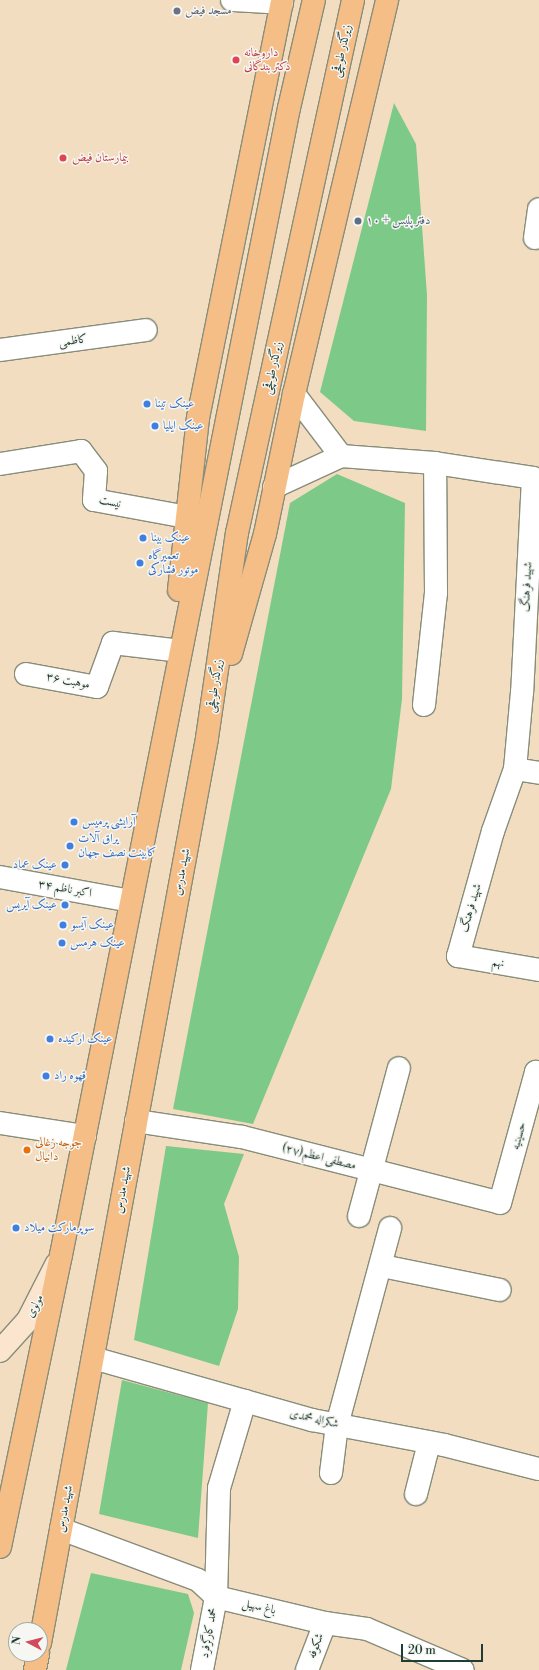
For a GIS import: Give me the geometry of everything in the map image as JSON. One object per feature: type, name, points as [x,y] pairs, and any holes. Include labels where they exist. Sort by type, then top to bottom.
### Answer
[{"type":"main road","points":[[0,1547],[85,1136],[165,726],[289,108],[314,0]]},
{"type":"main road","name":"زیرگذر طوقچی","points":[[207,738],[237,533],[353,0]]},
{"type":"main road","points":[[207,738],[265,534],[294,394],[387,0]]},
{"type":"main road","points":[[374,54],[400,0]]},
{"type":"main road","points":[[165,726],[198,418],[282,2]]},
{"type":"main road","name":"شهید مدرس","points":[[44,1622],[207,738]]},
{"type":"main road","name":"مولوی","points":[[0,1351],[28,1320],[61,1255]]},
{"type":"street","points":[[232,0],[282,2]]},
{"type":"street","points":[[535,238],[539,209]]},
{"type":"street","name":"کاظمی","points":[[0,350],[146,330]]},
{"type":"street","points":[[294,394],[341,456]]},
{"type":"street","name":"نیست","points":[[0,464],[81,451],[96,471],[94,500],[187,517]]},
{"type":"street","name":"شهید فرهنگ","points":[[274,487],[341,456],[435,463],[533,478],[535,519],[531,693],[515,769],[493,831],[458,956]]},
{"type":"street","points":[[424,705],[436,593],[435,463]]},
{"type":"street","name":"۳۶ موهبت","points":[[26,674],[97,687],[113,642],[173,650]]},
{"type":"street","points":[[515,769],[539,773]]},
{"type":"street","name":"۳۴ اکبر ناظم","points":[[0,877],[131,900]]},
{"type":"street","name":"نهم","points":[[458,956],[539,970]]},
{"type":"street","points":[[360,1216],[399,1068]]},
{"type":"street","name":"حسینیه","points":[[500,1203],[531,1124],[536,1072],[539,1073]]},
{"type":"street","name":"مصطفی اعظم(۲۷)","points":[[136,1121],[242,1137],[500,1203]]},
{"type":"street","points":[[0,1123],[85,1136]]},
{"type":"street","points":[[331,1473],[337,1425],[382,1266],[390,1228]]},
{"type":"street","points":[[382,1266],[500,1290]]},
{"type":"street","name":"شکراله محمدی","points":[[93,1358],[245,1401],[337,1425],[429,1443],[539,1469]]},
{"type":"street","name":"محمد کارگرفرد","points":[[202,1670],[216,1597],[219,1488],[245,1401]]},
{"type":"street","points":[[416,1494],[429,1443]]},
{"type":"street","name":"باغ سهیل","points":[[61,1529],[198,1580],[216,1597],[325,1623],[367,1629],[456,1669]]},
{"type":"street","name":"شکوفه","points":[[307,1670],[325,1623]]},
{"type":"green space","points":[[394,103],[416,144],[427,295],[426,431],[354,421],[320,392]]},
{"type":"green space","points":[[337,474],[405,503],[402,699],[391,789],[253,1124],[173,1109],[290,503]]},
{"type":"green space","points":[[166,1146],[244,1154],[224,1204],[239,1257],[238,1309],[219,1366],[134,1340]]},
{"type":"green space","points":[[122,1380],[208,1403],[198,1538],[99,1514]]},
{"type":"green space","points":[[91,1573],[188,1594],[194,1613],[181,1670],[66,1670]]},
{"type":"place","name":"مسجد فیض","points":[[177,11]]},
{"type":"place","name":"داروخانه دکتر بندگانی","points":[[236,60]]},
{"type":"place","name":"بیمارستان فیض","points":[[63,158]]},
{"type":"place","name":"دفتر پلیس + ۱۰","points":[[358,221]]},
{"type":"place","name":"عینک تینا","points":[[147,404]]},
{"type":"place","name":"عینک ایلیا","points":[[155,426]]},
{"type":"place","name":"عینک بینا","points":[[143,538]]},
{"type":"place","name":"تعمیرگاه موتور فشارکی","points":[[140,563]]},
{"type":"place","name":"آرایشی پرمیس","points":[[74,822]]},
{"type":"place","name":"یراق آلات کابینت نصف جهان","points":[[70,846]]},
{"type":"place","name":"عینک عماد","points":[[65,865]]},
{"type":"place","name":"عینک آیریس","points":[[65,905]]},
{"type":"place","name":"عینک آیسو","points":[[63,925]]},
{"type":"place","name":"عینک هرمس","points":[[62,943]]},
{"type":"place","name":"عینک ارکیده","points":[[50,1039]]},
{"type":"place","name":"قهوه راد","points":[[46,1076]]},
{"type":"place","name":"جوجه زغالی دانیال","points":[[27,1150]]},
{"type":"place","name":"سوپرمارکت میلاد","points":[[16,1228]]}]
